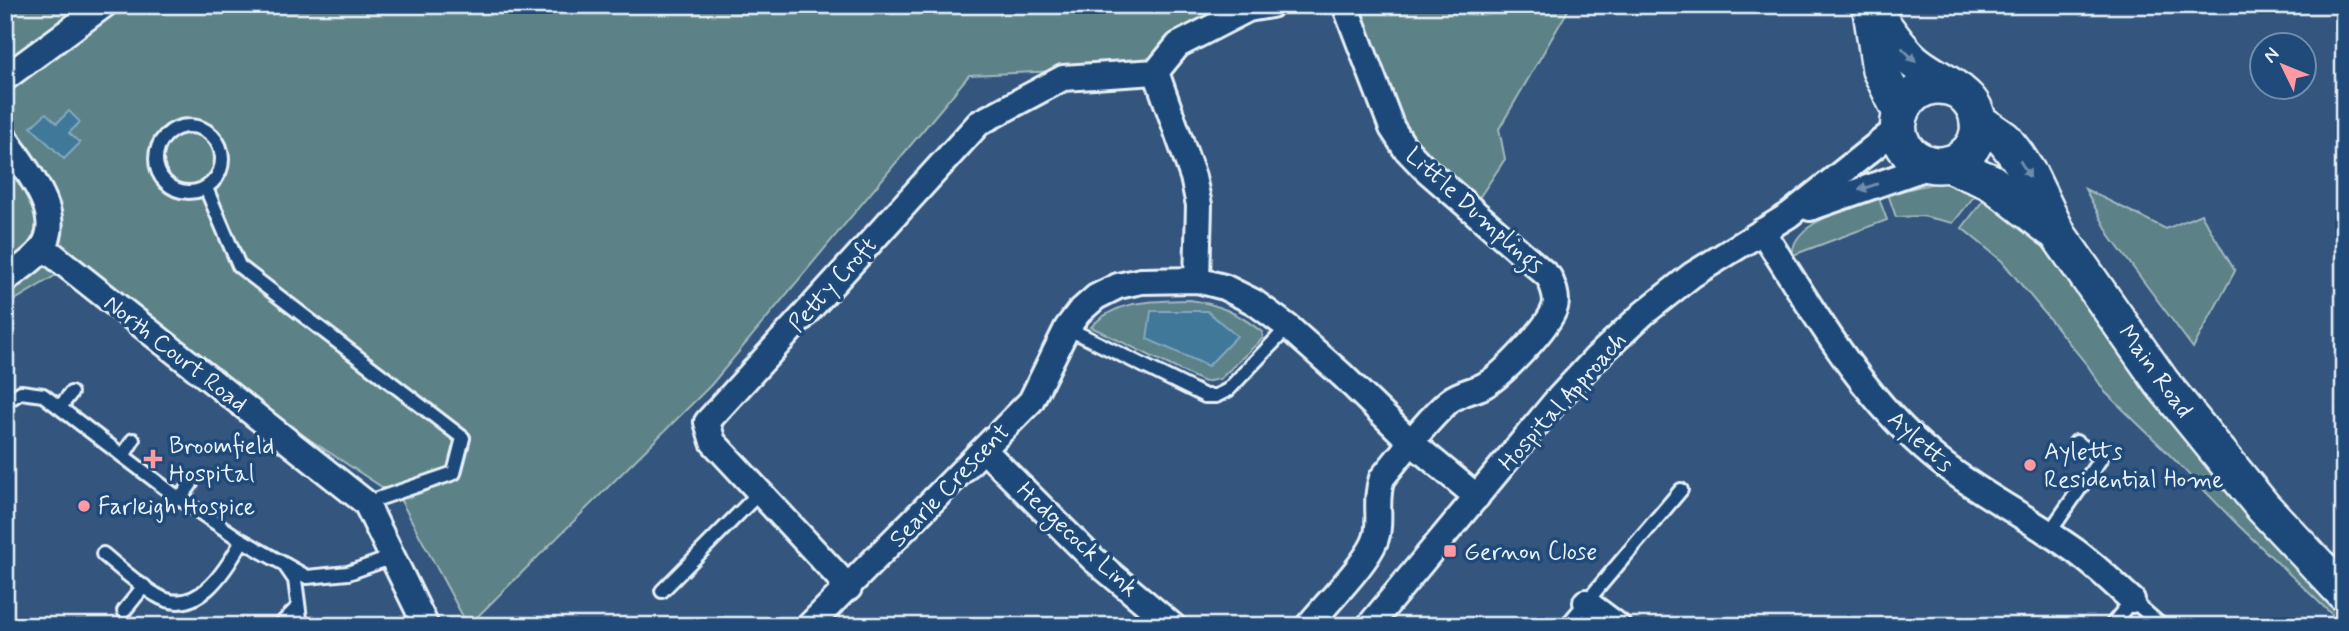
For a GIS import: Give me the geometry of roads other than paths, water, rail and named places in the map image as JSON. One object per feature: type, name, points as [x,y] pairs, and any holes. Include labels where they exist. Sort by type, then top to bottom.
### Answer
[{"type":"main road","name":"Main Road","points":[[1870,6],[1911,60],[1969,99],[1978,121],[2004,139],[2030,176],[2059,236],[2162,383],[2263,508],[2344,593]]},
{"type":"main road","name":"Main Road","points":[[1870,6],[1880,69],[1900,120],[1900,136],[1909,152],[1924,163],[1940,165],[1992,182],[2059,236]]},
{"type":"main road","points":[[1900,120],[1904,104],[1919,90],[1940,85],[1959,91]]},
{"type":"main road","points":[[1940,165],[1966,155],[1977,137],[1978,121]]},
{"type":"street","points":[[5,78],[104,5]]},
{"type":"street","points":[[1197,280],[1199,205],[1194,177],[1156,72],[1178,46],[1248,9],[1271,5]]},
{"type":"street","name":"Little Dumplings","points":[[1345,5],[1392,128],[1405,148],[1424,168],[1549,276],[1555,290],[1556,305],[1548,323],[1496,378],[1481,388],[1460,393],[1412,443]]},
{"type":"street","name":"Petty Croft","points":[[849,588],[713,442],[707,422],[979,123],[1063,78],[1156,72]]},
{"type":"street","name":"Hospital Approach","points":[[1369,626],[1556,401],[1596,358],[1644,313],[1692,275],[1789,215],[1900,120]]},
{"type":"street","points":[[5,138],[47,205],[51,227],[43,247],[5,280]]},
{"type":"street","name":"Hospital Approach","points":[[1789,215],[1940,165]]},
{"type":"street","name":"Ayletts","points":[[1762,231],[1843,355],[1892,417],[1914,440],[1960,477],[2049,533],[2096,567],[2132,600]]},
{"type":"street","name":"North Court Road","points":[[43,247],[366,503],[426,626]]},
{"type":"street","name":"Searle Crescent","points":[[809,626],[1031,401],[1067,328],[1087,305],[1118,286],[1171,279],[1197,280],[1224,287],[1254,302],[1288,327],[1412,443],[1477,497]]},
{"type":"street","points":[[1308,626],[1369,553],[1377,536],[1377,493],[1382,478],[1412,443]]},
{"type":"street","name":"Hedgecock Link","points":[[984,450],[1093,559],[1173,626]]},
{"type":"street","points":[[1586,603],[1618,626]]},
{"type":"lane","points":[[187,125],[208,131],[221,149],[223,160],[220,172],[205,188],[195,192],[174,189],[159,174],[156,153],[166,134],[176,128],[187,125]]},
{"type":"lane","points":[[205,188],[239,266],[463,438],[454,473],[366,503]]},
{"type":"lane","points":[[1067,328],[1205,396],[1216,396],[1228,390],[1288,327]]},
{"type":"lane","points":[[5,402],[21,392],[43,395],[180,499],[243,541],[307,577],[348,573],[393,557]]},
{"type":"lane","points":[[60,407],[71,393]]},
{"type":"lane","points":[[123,456],[133,440]]},
{"type":"lane","points":[[2049,533],[2101,458],[2076,442]]},
{"type":"lane","points":[[180,499],[191,484]]},
{"type":"lane","points":[[1566,626],[1681,490]]},
{"type":"lane","points":[[662,591],[759,493]]},
{"type":"lane","points":[[103,554],[157,597],[170,601],[191,600],[208,590],[243,541]]},
{"type":"lane","points":[[284,564],[295,580],[301,626]]},
{"type":"lane","points":[[124,611],[144,586]]},
{"type":"lane","points":[[2111,626],[2132,600],[2162,626]]},
{"type":"lane","points":[[279,626],[298,607]]},
{"type":"water","points":[[69,111],[80,122],[69,133],[80,143],[64,159],[31,127],[46,113],[57,123]]},
{"type":"water","points":[[1151,311],[1207,311],[1237,336],[1208,366],[1147,339]]},
{"type":"place","name":"Broomfield Hospital","points":[[153,459]]},
{"type":"place","name":"Ayletts Residential Home","points":[[2030,465]]},
{"type":"place","name":"Farleigh Hospice","points":[[84,506]]},
{"type":"place","name":"Gernon Close","points":[[1450,551]]}]
